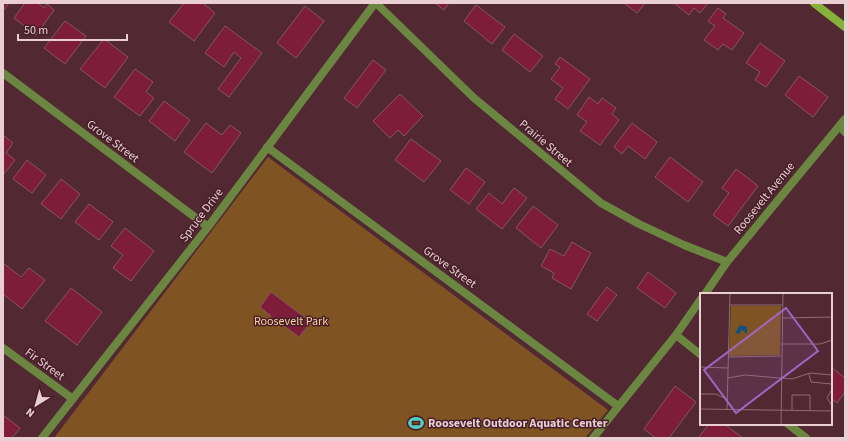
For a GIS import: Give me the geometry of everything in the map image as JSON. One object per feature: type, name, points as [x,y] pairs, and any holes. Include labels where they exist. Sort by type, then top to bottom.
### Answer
[{"type":"main road","points":[[814,3],[845,27]]},
{"type":"street","name":"Spruce Drive","points":[[42,438],[208,228],[376,3]]},
{"type":"street","name":"Prairie Street","points":[[376,3],[474,98],[601,203],[639,224],[684,245],[727,262]]},
{"type":"street","name":"Grove Street","points":[[3,73],[208,228]]},
{"type":"street","name":"Roosevelt Avenue","points":[[706,293],[727,262],[845,119]]},
{"type":"street","name":"Grove Street","points":[[267,147],[618,406]]},
{"type":"street","points":[[593,438],[676,335],[700,300]]},
{"type":"street","points":[[676,335],[700,354]]},
{"type":"street","name":"Fir Street","points":[[3,348],[73,399]]},
{"type":"street","points":[[789,425],[806,438]]},
{"type":"lane","points":[[839,126],[845,133]]},
{"type":"green space","name":"Roosevelt Park","points":[[268,157],[608,410],[585,438],[54,438]]},
{"type":"building","points":[[3,3],[9,3],[3,11]]},
{"type":"building","points":[[25,3],[38,3],[44,8],[47,4],[54,10],[36,35],[14,18]]},
{"type":"building","points":[[184,3],[205,3],[204,4],[215,13],[194,41],[169,22]]},
{"type":"building","points":[[435,3],[449,3],[444,10]]},
{"type":"building","points":[[624,3],[645,3],[637,13]]},
{"type":"building","points":[[674,3],[708,3],[700,13],[694,8],[689,15]]},
{"type":"building","points":[[476,5],[505,27],[492,44],[464,21]]},
{"type":"building","points":[[305,6],[324,21],[296,58],[277,43]]},
{"type":"building","points":[[718,8],[726,14],[723,18],[744,33],[732,50],[723,44],[718,50],[704,40],[715,26],[708,21]]},
{"type":"building","points":[[65,21],[86,36],[65,64],[44,48]]},
{"type":"building","points":[[225,26],[262,53],[229,97],[218,89],[241,58],[234,52],[224,67],[205,53]]},
{"type":"building","points":[[514,34],[543,56],[530,72],[502,50]]},
{"type":"building","points":[[104,39],[128,57],[105,88],[80,69]]},
{"type":"building","points":[[760,43],[785,61],[766,87],[755,80],[760,72],[746,63]]},
{"type":"building","points":[[560,57],[590,79],[568,109],[555,99],[563,88],[551,79],[560,67],[555,64]]},
{"type":"building","points":[[373,60],[386,70],[357,108],[344,98]]},
{"type":"building","points":[[135,69],[153,82],[146,92],[154,98],[140,116],[114,97]]},
{"type":"building","points":[[799,76],[828,97],[813,117],[785,95]]},
{"type":"building","points":[[400,94],[423,116],[404,136],[398,130],[390,138],[373,121]]},
{"type":"building","points":[[589,97],[598,104],[602,98],[616,108],[612,114],[619,120],[600,145],[580,131],[587,122],[577,115]]},
{"type":"building","points":[[164,101],[190,120],[175,141],[149,121]]},
{"type":"building","points":[[206,123],[222,135],[230,125],[241,133],[212,173],[184,152]]},
{"type":"building","points":[[632,123],[657,142],[645,159],[628,146],[622,154],[614,147]]},
{"type":"building","points":[[3,135],[13,143],[6,153],[15,160],[3,175]]},
{"type":"building","points":[[411,139],[441,161],[424,182],[395,160]]},
{"type":"building","points":[[670,157],[703,182],[688,202],[655,177]]},
{"type":"building","points":[[27,160],[46,175],[32,193],[13,179]]},
{"type":"building","points":[[466,168],[485,182],[469,204],[450,190]]},
{"type":"building","points":[[736,169],[758,186],[728,226],[713,215],[729,193],[722,188]]},
{"type":"building","points":[[61,179],[80,194],[61,219],[41,204]]},
{"type":"building","points":[[514,188],[527,198],[502,229],[476,209],[489,193],[502,204]]},
{"type":"building","points":[[89,204],[113,222],[99,240],[75,222]]},
{"type":"building","points":[[533,206],[558,225],[541,248],[516,228]]},
{"type":"building","points":[[125,228],[154,251],[131,281],[113,268],[123,255],[111,246]]},
{"type":"building","points":[[572,242],[591,253],[571,289],[552,278],[554,273],[541,266],[550,249],[564,256]]},
{"type":"building","points":[[3,263],[21,277],[29,268],[45,280],[22,309],[3,294]]},
{"type":"building","points":[[648,272],[676,293],[665,308],[637,288]]},
{"type":"building","points":[[607,287],[617,295],[597,321],[587,314]]},
{"type":"building","points":[[71,288],[102,312],[77,345],[45,321]]},
{"type":"building","points":[[271,292],[311,322],[299,337],[280,323],[279,324],[270,318],[271,316],[260,307]]},
{"type":"building","points":[[832,368],[845,378],[845,392],[837,403],[832,399]]},
{"type":"building","points":[[675,386],[696,402],[669,438],[656,438],[644,429]]},
{"type":"building","points":[[3,415],[20,428],[12,438],[3,438]]},
{"type":"building","points":[[708,425],[725,425],[743,438],[701,438],[699,437]]},
{"type":"place","name":"Roosevelt Outdoor Aquatic Center","points":[[416,423]]}]
